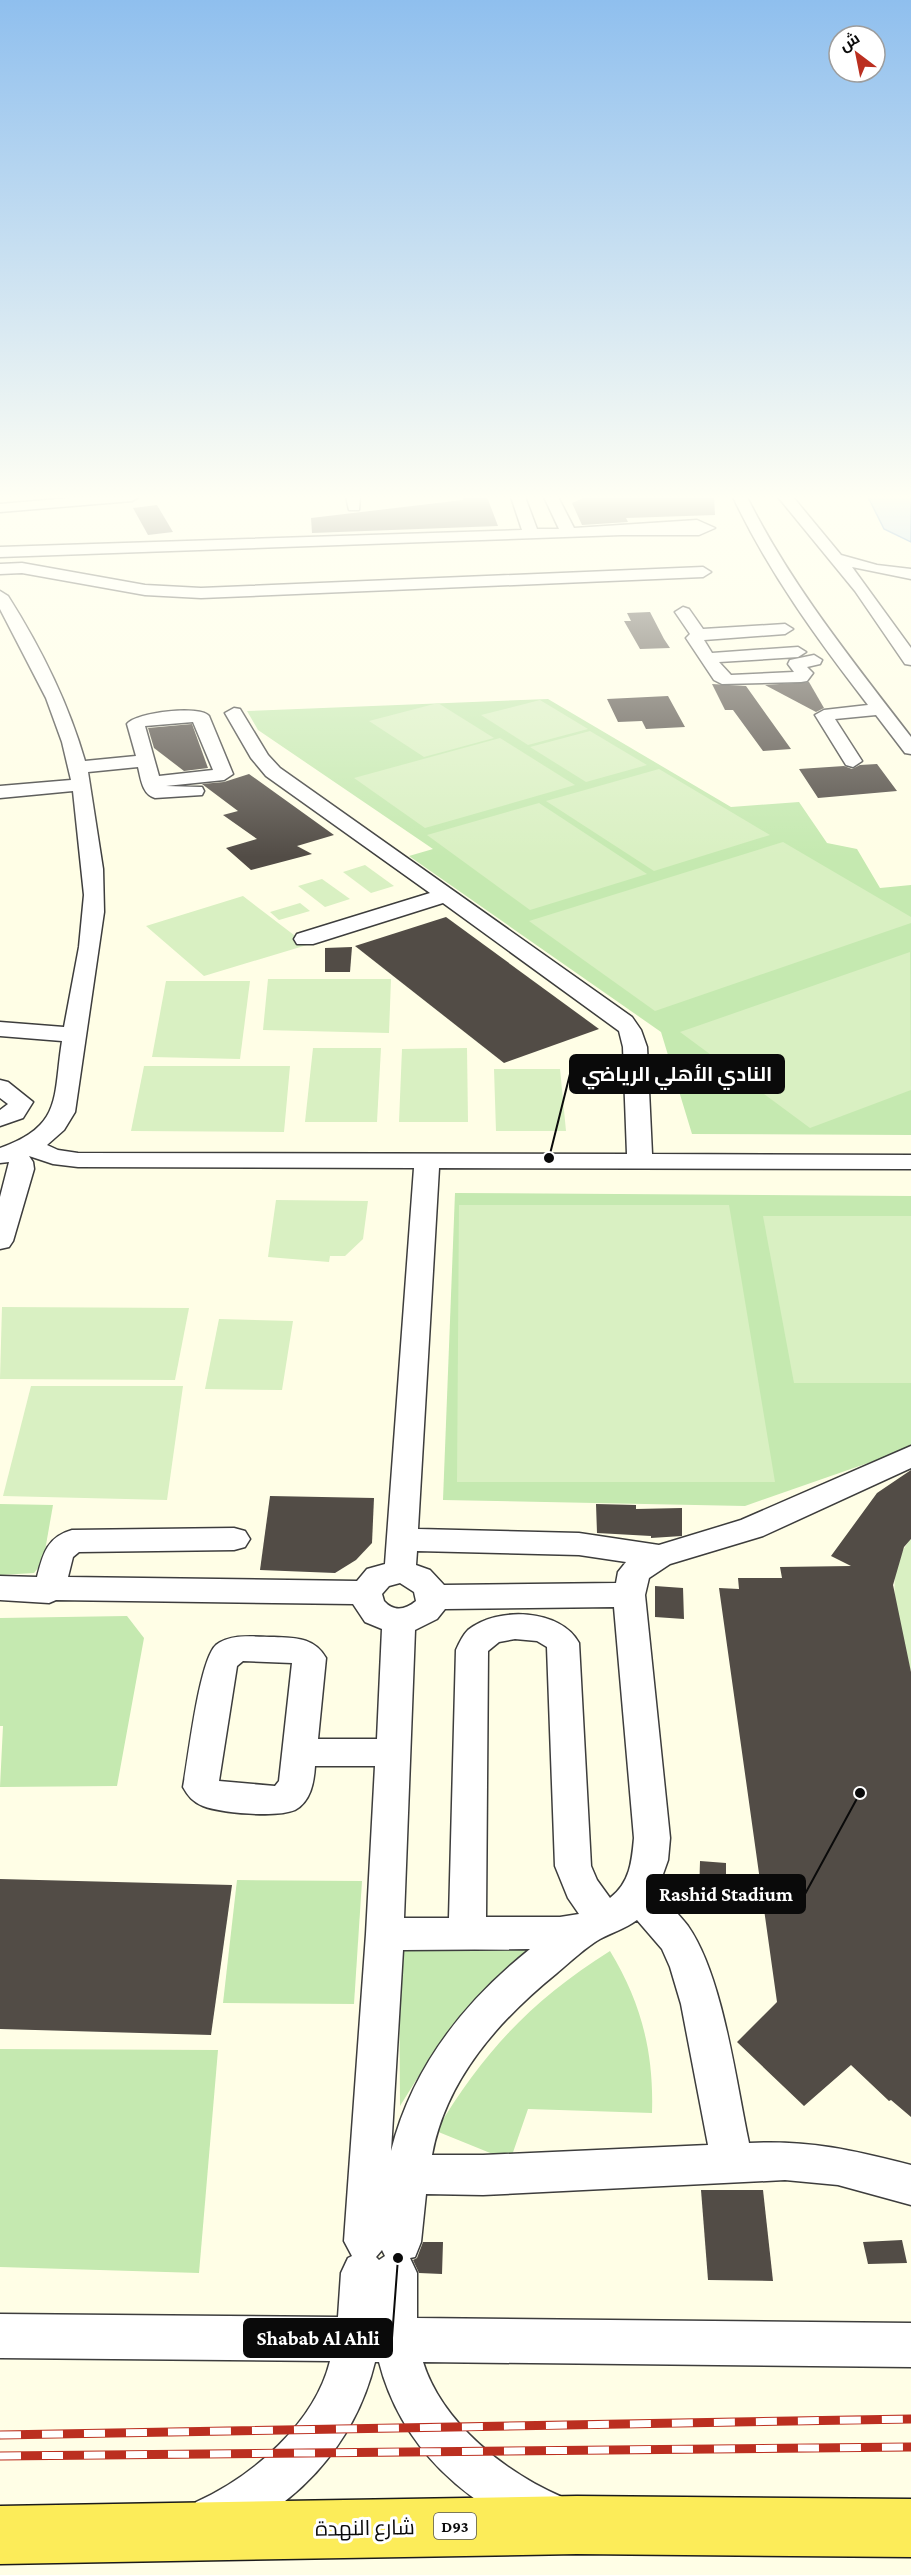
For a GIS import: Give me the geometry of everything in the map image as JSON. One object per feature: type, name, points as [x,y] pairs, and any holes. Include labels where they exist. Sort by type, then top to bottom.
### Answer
[{"type":"main road","name":"شارع النهدة","points":[[7,2532],[578,2524],[911,2528]]},
{"type":"street","points":[[687,617],[699,635]]},
{"type":"street","points":[[808,617],[785,629],[699,635],[694,638],[720,676],[735,681],[801,677],[804,675],[796,664],[814,660]]},
{"type":"street","points":[[811,617],[911,748]]},
{"type":"street","points":[[881,617],[911,660]]},
{"type":"street","points":[[8,620],[53,696],[80,776],[94,893],[68,1070],[68,1098],[62,1117],[45,1137],[11,1150]]},
{"type":"street","points":[[785,629],[784,635],[798,652],[814,660],[852,670]]},
{"type":"street","points":[[708,658],[798,652]]},
{"type":"street","points":[[853,761],[824,715],[881,710]]},
{"type":"street","points":[[234,713],[260,758],[273,772],[616,1014],[630,1030],[635,1047],[640,1161]]},
{"type":"street","points":[[152,782],[215,777],[225,773],[204,719],[196,716],[137,722],[146,761],[152,782],[155,792],[160,794],[195,791]]},
{"type":"street","points":[[0,792],[146,761]]},
{"type":"street","points":[[304,939],[446,895]]},
{"type":"street","points":[[4,1029],[75,1028]]},
{"type":"street","points":[[0,1087],[21,1102],[14,1113],[0,1119]]},
{"type":"street","points":[[11,1150],[78,1160],[911,1162]]},
{"type":"street","points":[[0,1241],[21,1169],[21,1162],[11,1150]]},
{"type":"street","points":[[400,1572],[427,1162]]},
{"type":"street","points":[[381,2258],[409,2174],[415,2139],[428,2099],[455,2050],[494,2002],[535,1965],[594,1925],[622,1910],[639,1896],[651,1859],[652,1838],[629,1595],[634,1572],[659,1556],[752,1528],[911,1456]]},
{"type":"street","points":[[49,1591],[59,1552],[72,1541],[234,1539]]},
{"type":"street","points":[[403,1540],[579,1544],[659,1556]]},
{"type":"street","points":[[400,1572],[424,1579],[431,1587],[432,1597],[428,1609],[422,1613],[399,1621],[385,1619],[373,1612],[366,1603],[366,1593],[378,1577],[400,1572]]},
{"type":"street","points":[[0,1588],[49,1591],[366,1593]]},
{"type":"street","points":[[432,1597],[629,1595]]},
{"type":"street","points":[[181,2531],[219,2517],[254,2497],[292,2464],[311,2442],[333,2410],[348,2375],[377,2339],[381,2258],[368,2173],[385,1934],[399,1621]]},
{"type":"street","points":[[467,1934],[472,1650],[478,1638],[500,1628],[548,1631],[563,1643],[573,1866],[594,1925]]},
{"type":"street","points":[[241,1649],[298,1650],[307,1654],[310,1662],[300,1752],[296,1786],[284,1799],[274,1800],[206,1792],[201,1780],[222,1664],[228,1654],[241,1649]]},
{"type":"street","points":[[300,1752],[392,1753]]},
{"type":"street","points":[[639,1896],[675,1938],[689,1966],[700,2004],[732,2162]]},
{"type":"street","points":[[385,1934],[467,1934],[594,1925]]},
{"type":"street","points":[[368,2173],[543,2173],[785,2161],[838,2166],[911,2185]]},
{"type":"street","points":[[0,2337],[911,2344]]},
{"type":"street","points":[[377,2339],[407,2375],[423,2409],[445,2441],[472,2469],[504,2493],[540,2512],[578,2524]]},
{"type":"green space","points":[[548,699],[731,807],[799,802],[827,843],[857,849],[880,888],[911,885],[911,1135],[692,1134],[661,1032],[409,856],[433,849],[258,730],[247,711]]},
{"type":"green space","points":[[540,700],[588,729],[528,745],[481,715]]},
{"type":"green space","points":[[438,703],[494,738],[424,757],[369,721]]},
{"type":"green space","points":[[590,731],[647,765],[586,782],[530,747]]},
{"type":"green space","points":[[500,738],[575,785],[425,828],[354,778]]},
{"type":"green space","points":[[659,769],[770,835],[654,871],[546,801]]},
{"type":"green space","points":[[539,803],[647,874],[530,910],[427,835]]},
{"type":"green space","points":[[783,842],[911,917],[911,923],[655,1011],[529,921]]},
{"type":"green space","points":[[365,865],[394,886],[371,893],[343,872]]},
{"type":"green space","points":[[322,879],[350,899],[325,907],[298,886]]},
{"type":"green space","points":[[243,896],[307,945],[204,976],[146,926]]},
{"type":"green space","points":[[300,903],[310,911],[279,920],[270,912]]},
{"type":"green space","points":[[910,952],[911,1090],[810,1128],[680,1032]]},
{"type":"green space","points":[[268,979],[391,979],[389,1033],[263,1030]]},
{"type":"green space","points":[[166,981],[250,981],[240,1059],[152,1057]]},
{"type":"green space","points":[[313,1048],[381,1048],[377,1122],[305,1122]]},
{"type":"green space","points":[[467,1048],[468,1122],[399,1122],[402,1049]]},
{"type":"green space","points":[[144,1066],[290,1066],[284,1132],[131,1131]]},
{"type":"green space","points":[[494,1069],[560,1069],[566,1131],[496,1131]]},
{"type":"green space","points":[[455,1193],[911,1196],[911,1448],[745,1506],[443,1500]]},
{"type":"green space","points":[[276,1200],[368,1201],[363,1239],[345,1256],[330,1256],[329,1262],[268,1257]]},
{"type":"green space","points":[[459,1205],[729,1205],[775,1482],[457,1482]]},
{"type":"green space","points":[[763,1216],[911,1216],[911,1383],[794,1383]]},
{"type":"green space","points":[[2,1307],[189,1308],[175,1380],[0,1379]]},
{"type":"green space","points":[[219,1319],[293,1321],[282,1390],[205,1389]]},
{"type":"green space","points":[[31,1386],[183,1386],[167,1500],[3,1496]]},
{"type":"green space","points":[[0,1504],[53,1505],[43,1562],[34,1573],[0,1575]]},
{"type":"green space","points":[[911,1539],[911,1672],[899,1621],[895,1586],[896,1569],[901,1553]]},
{"type":"green space","points":[[127,1616],[144,1638],[117,1786],[0,1787],[3,1726],[0,1726],[0,1618]]},
{"type":"green space","points":[[237,1880],[362,1881],[354,2004],[223,2003]]},
{"type":"green space","points":[[547,1942],[460,2018],[438,2045],[400,2106],[399,1944]]},
{"type":"green space","points":[[610,1951],[630,1989],[643,2028],[651,2069],[652,2113],[528,2109],[510,2161],[436,2131],[472,2076],[511,2030],[556,1989]]},
{"type":"green space","points":[[0,2049],[218,2050],[199,2273],[0,2267]]},
{"type":"building","points":[[629,617],[653,617],[670,648],[640,649],[624,621],[631,621]]},
{"type":"building","points":[[809,682],[824,708],[816,712],[765,685]]},
{"type":"building","points":[[712,684],[746,686],[791,749],[763,751],[733,710],[725,710]]},
{"type":"building","points":[[668,696],[685,727],[646,729],[642,721],[618,722],[607,699]]},
{"type":"building","points":[[192,724],[208,768],[184,771],[154,748],[148,728]]},
{"type":"building","points":[[877,764],[897,791],[818,798],[799,769],[844,766],[852,769],[860,765]]},
{"type":"building","points":[[249,774],[334,835],[297,846],[312,854],[251,870],[226,848],[257,839],[223,815],[238,811],[202,784],[224,782]]},
{"type":"building","points":[[446,917],[599,1029],[504,1063],[355,946]]},
{"type":"building","points":[[352,947],[350,972],[325,972],[325,948]]},
{"type":"building","points":[[911,1470],[911,1539],[904,1547],[893,1585],[911,1672],[911,2117],[891,2100],[889,2101],[851,2065],[804,2106],[737,2042],[777,2002],[719,1588],[739,1589],[738,1578],[782,1578],[780,1567],[851,1566],[831,1556],[877,1493]]},
{"type":"building","points":[[270,1496],[374,1498],[372,1543],[356,1560],[335,1573],[260,1570]]},
{"type":"building","points":[[596,1504],[636,1505],[636,1509],[682,1508],[682,1536],[651,1538],[651,1536],[597,1533]]},
{"type":"building","points":[[655,1586],[683,1588],[684,1619],[655,1617]]},
{"type":"building","points":[[700,1861],[726,1863],[726,1899],[699,1896]]},
{"type":"building","points":[[0,1879],[232,1885],[211,2035],[0,2029]]},
{"type":"building","points":[[701,2190],[763,2190],[773,2281],[708,2280]]},
{"type":"building","points":[[902,2240],[907,2263],[868,2264],[863,2242]]},
{"type":"building","points":[[423,2242],[443,2242],[442,2274],[419,2273],[413,2260],[417,2258]]},
{"type":"railway","points":[[0,2435],[911,2419]]},
{"type":"railway","points":[[0,2456],[911,2447]]},
{"type":"place","name":"النادي الأهلي الرياضي","points":[[549,1158]]},
{"type":"place","name":"Rashid Stadium","points":[[860,1793]]},
{"type":"place","name":"Shabab Al Ahli","points":[[398,2258]]}]
